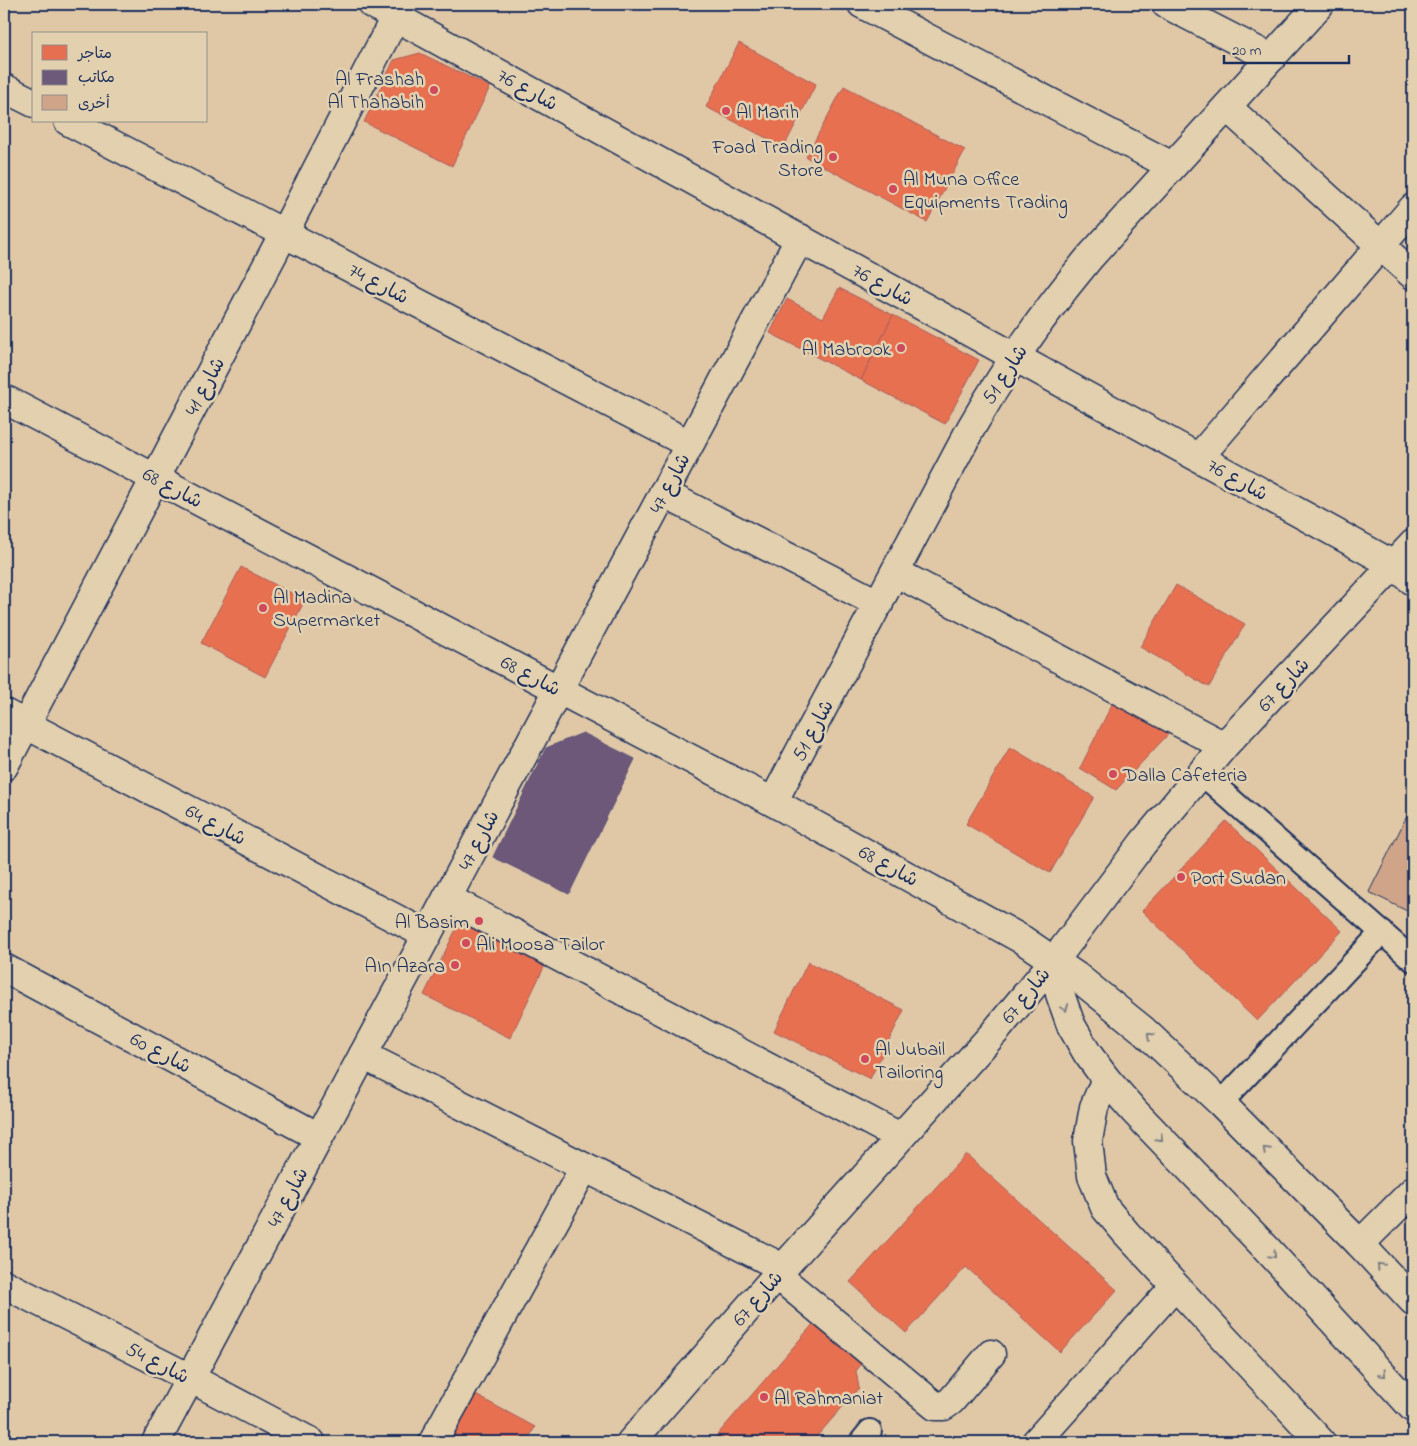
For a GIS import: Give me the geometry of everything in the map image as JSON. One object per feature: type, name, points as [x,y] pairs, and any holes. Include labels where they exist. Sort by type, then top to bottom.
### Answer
[{"type":"street","points":[[862,4],[1172,166]]},
{"type":"street","points":[[1166,4],[1271,58]]},
{"type":"street","name":"شارع 51","points":[[773,802],[879,604],[970,428],[995,385],[1054,300],[1090,257],[1320,4]]},
{"type":"street","name":"شارع 41","points":[[4,766],[15,719],[155,478],[284,233],[390,8]]},
{"type":"street","name":"شارع 76","points":[[390,8],[800,238],[1199,457],[1404,573]]},
{"type":"street","points":[[4,88],[32,103]]},
{"type":"street","points":[[1227,107],[1413,275]]},
{"type":"street","name":"شارع 74","points":[[70,122],[689,444]]},
{"type":"street","points":[[1199,457],[1413,208]]},
{"type":"street","name":"شارع 47","points":[[156,1442],[560,690],[800,238]]},
{"type":"street","name":"شارع 68","points":[[4,399],[773,802],[984,917],[1054,960],[1122,1012],[1221,1103],[1360,1244],[1413,1301]]},
{"type":"street","points":[[663,494],[879,604]]},
{"type":"street","name":"شارع 67","points":[[634,1441],[780,1272],[994,1033],[1054,960],[1131,858],[1224,746],[1404,573],[1413,544]]},
{"type":"street","points":[[895,572],[1224,746]]},
{"type":"street","name":"شارع 64","points":[[15,719],[428,935]]},
{"type":"street","points":[[447,898],[900,1137]]},
{"type":"street","points":[[1054,960],[1060,994],[1072,1024],[1087,1053],[1106,1079],[1134,1111],[1287,1270],[1413,1408]]},
{"type":"street","name":"شارع 60","points":[[4,968],[319,1137]]},
{"type":"street","points":[[364,1055],[584,1168],[780,1272],[934,1406],[944,1406],[951,1401],[991,1354]]},
{"type":"street","points":[[1106,1079],[1094,1107],[1088,1141],[1092,1176],[1105,1208],[1321,1442]]},
{"type":"street","points":[[434,1442],[584,1168]]},
{"type":"street","points":[[1360,1244],[1413,1191]]},
{"type":"street","name":"شارع 54","points":[[4,1284],[190,1378],[311,1442]]},
{"type":"street","points":[[1036,1442],[1175,1286]]},
{"type":"lane","points":[[1201,774],[1413,960]]},
{"type":"lane","points":[[1221,1103],[1382,932]]},
{"type":"building: متاجر","points":[[739,43],[816,84],[784,147],[706,107]]},
{"type":"building: متاجر","points":[[420,53],[490,87],[452,166],[364,122],[394,60]]},
{"type":"building: متاجر","points":[[844,86],[965,150],[927,222],[806,157]]},
{"type":"building: متاجر","points":[[839,288],[893,315],[861,380],[770,333],[787,299],[823,318]]},
{"type":"building: متاجر","points":[[893,315],[979,360],[945,424],[861,380]]},
{"type":"building: متاجر","points":[[241,567],[305,600],[265,677],[201,643]]},
{"type":"building: متاجر","points":[[1176,585],[1245,624],[1209,687],[1140,647]]},
{"type":"building: متاجر","points":[[1116,696],[1175,727],[1116,790],[1080,768]]},
{"type":"building: متاجر","points":[[1010,747],[1094,797],[1050,873],[966,824]]},
{"type":"building: متاجر","points":[[1226,821],[1342,931],[1257,1021],[1142,911]]},
{"type":"building: متاجر","points":[[460,921],[546,963],[510,1038],[424,995]]},
{"type":"building: متاجر","points":[[808,962],[904,1010],[870,1079],[774,1031]]},
{"type":"building: متاجر","points":[[966,1154],[1117,1290],[1060,1352],[966,1267],[906,1333],[850,1282]]},
{"type":"building: متاجر","points":[[814,1323],[866,1358],[856,1371],[859,1388],[812,1442],[711,1442]]},
{"type":"building: متاجر","points":[[472,1393],[535,1427],[527,1442],[445,1442]]},
{"type":"building: مكاتب","points":[[583,733],[635,759],[569,894],[493,857],[546,748]]},
{"type":"building: أخرى","points":[[1413,804],[1413,914],[1369,892]]},
{"type":"place","name":"Al Frashah Al Thahabih","points":[[434,90]]},
{"type":"place","name":"Al Marih","points":[[726,111]]},
{"type":"place","name":"Foad Trading Store","points":[[833,157]]},
{"type":"place","name":"Al Muna Office Equipments Trading","points":[[893,189]]},
{"type":"place","name":"Al Mabrook","points":[[901,348]]},
{"type":"place","name":"Al Madina Supermarket","points":[[263,608]]},
{"type":"place","name":"Dalla Cafeteria","points":[[1113,774]]},
{"type":"place","name":"Port Sudan","points":[[1181,877]]},
{"type":"place","name":"Al Basim","points":[[479,921]]},
{"type":"place","name":"Ali Moosa Tailor","points":[[466,943]]},
{"type":"place","name":"AIn Azara","points":[[455,965]]},
{"type":"place","name":"Al Jubail Tailoring","points":[[865,1059]]},
{"type":"place","name":"Al Rahmaniat","points":[[764,1397]]}]
